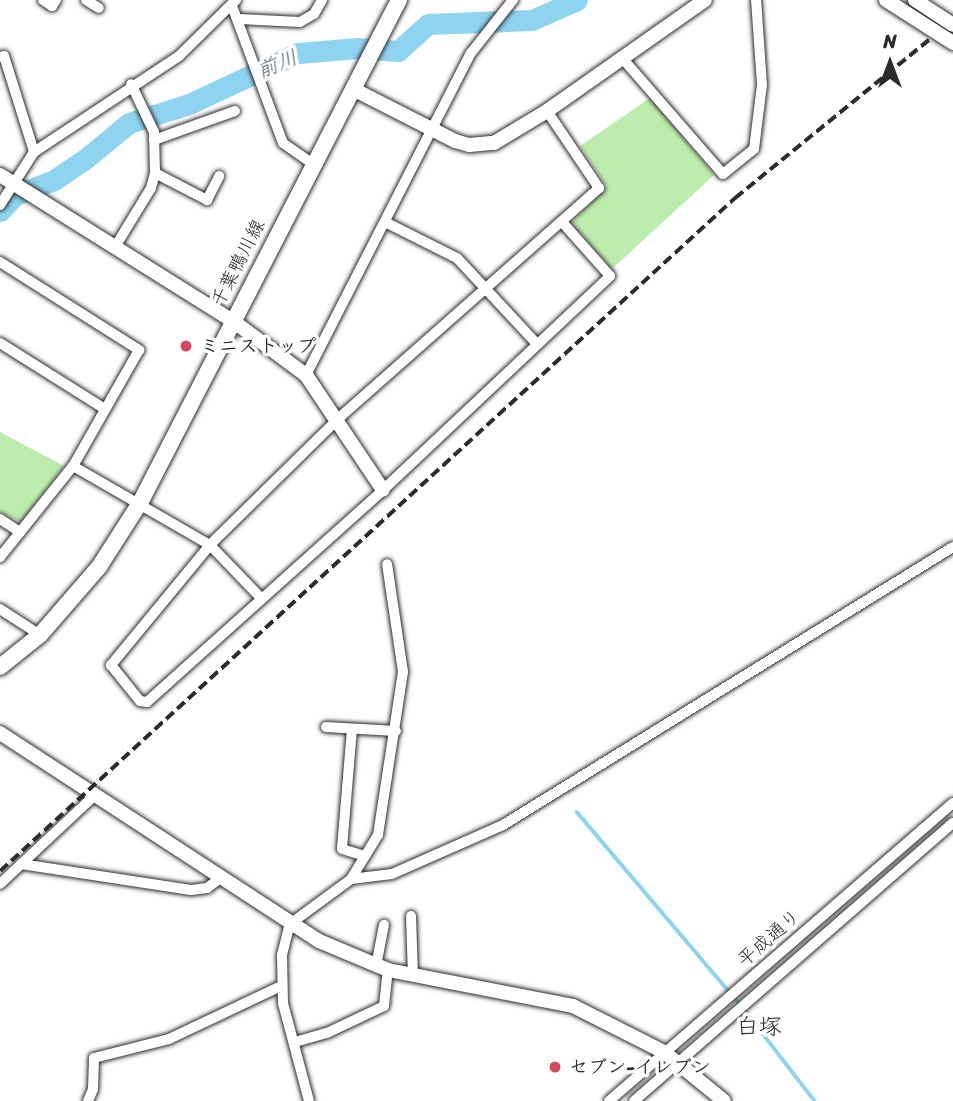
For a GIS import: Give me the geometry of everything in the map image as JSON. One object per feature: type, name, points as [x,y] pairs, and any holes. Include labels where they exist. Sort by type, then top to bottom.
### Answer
[{"type":"main road","name":"千葉鴨川線","points":[[0,667],[40,635],[99,567],[141,503],[312,163],[398,0]]},
{"type":"street","points":[[43,0],[52,6],[56,0]]},
{"type":"street","points":[[86,0],[99,8]]},
{"type":"street","points":[[239,19],[300,22],[314,14],[321,0]]},
{"type":"street","points":[[306,375],[387,223],[471,53],[513,0]]},
{"type":"street","points":[[353,89],[454,141],[481,145],[506,138],[705,0]]},
{"type":"street","points":[[623,59],[723,174],[754,149],[762,85],[756,0]]},
{"type":"street","points":[[886,0],[953,43]]},
{"type":"street","points":[[915,0],[953,25]]},
{"type":"street","points":[[235,2],[283,144],[312,163]]},
{"type":"street","points":[[0,205],[33,152],[131,84],[179,56],[235,2]]},
{"type":"street","points":[[0,57],[4,55],[33,152]]},
{"type":"street","points":[[115,247],[151,188],[155,173],[154,139],[131,84]]},
{"type":"street","points":[[154,139],[235,111]]},
{"type":"street","points":[[547,111],[599,188],[338,419],[210,545],[111,665],[140,701],[147,702],[383,490],[610,276],[562,222]]},
{"type":"street","points":[[155,173],[207,200],[219,176]]},
{"type":"street","points":[[0,175],[233,321],[306,375],[338,419],[383,490]]},
{"type":"street","points":[[387,223],[457,258],[537,344]]},
{"type":"street","points":[[0,262],[139,350],[73,466],[0,557]]},
{"type":"street","points":[[1,347],[105,409]]},
{"type":"street","points":[[73,466],[210,545],[261,598]]},
{"type":"street","points":[[0,519],[20,532]]},
{"type":"street","points":[[351,879],[392,874],[503,825],[953,547]]},
{"type":"street","points":[[309,1101],[281,986],[290,925],[351,879],[378,835],[403,673],[387,564]]},
{"type":"street","points":[[0,609],[40,635]]},
{"type":"street","points":[[326,727],[396,731]]},
{"type":"street","points":[[352,729],[342,849],[365,856]]},
{"type":"street","points":[[0,733],[290,925],[382,968],[573,1006],[664,1052],[724,1101]]},
{"type":"street","points":[[0,884],[94,796]]},
{"type":"street","name":"平成通り","points":[[608,1101],[953,803]]},
{"type":"street","name":"平成通り","points":[[634,1101],[953,823]]},
{"type":"street","points":[[21,864],[191,890],[207,888],[219,879]]},
{"type":"street","points":[[411,916],[413,976]]},
{"type":"street","points":[[295,1042],[327,1033],[384,1006],[384,925]]},
{"type":"street","points":[[88,1101],[93,1089],[94,1058],[169,1039],[281,986]]},
{"type":"green space","points":[[650,98],[714,175],[612,269],[572,223],[607,186],[580,146]]},
{"type":"green space","points":[[0,432],[64,466],[21,522],[0,512]]},
{"type":"waterway","name":"前川","points":[[0,211],[15,195],[54,180],[84,160],[129,123],[189,104],[298,53],[358,48],[398,51],[428,24],[532,20],[577,0]]},
{"type":"waterway","points":[[577,812],[740,1004],[815,1101]]},
{"type":"railway","points":[[0,871],[735,198],[953,20]]},
{"type":"place","name":"ミニストップ","points":[[186,346]]},
{"type":"place","name":"セブン-イレブン","points":[[555,1067]]},
{"type":"district","name":"白塚","points":[[759,1027]]}]
